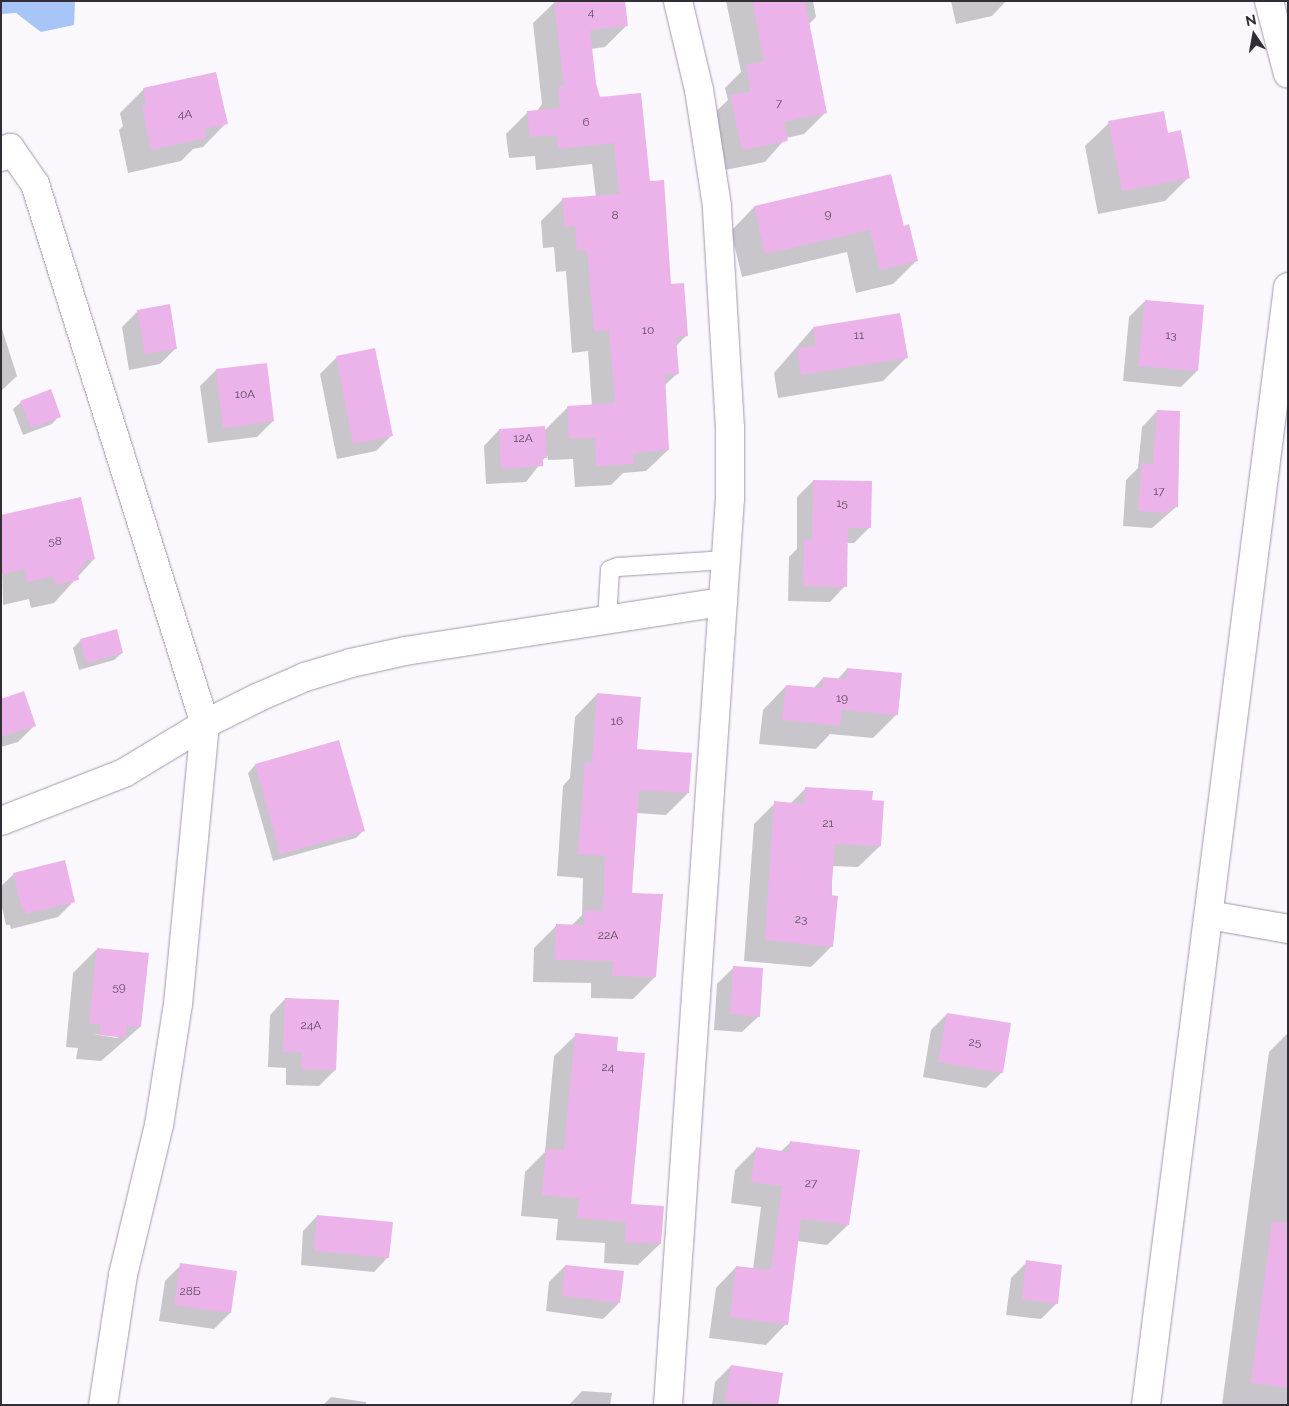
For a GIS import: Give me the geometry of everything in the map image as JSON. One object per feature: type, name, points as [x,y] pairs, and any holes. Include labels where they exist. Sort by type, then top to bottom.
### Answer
[{"type":"street","points":[[668,1405],[726,560],[730,428],[722,266],[704,120],[678,1]]},
{"type":"street","points":[[1269,1],[1288,74]]},
{"type":"street","points":[[6,153],[35,184],[205,724],[178,1004],[159,1125],[123,1275],[103,1405]]},
{"type":"street","points":[[1146,1405],[1288,287]]},
{"type":"street","points":[[1,821],[124,773],[205,724],[304,677],[351,663],[405,651],[723,602]]},
{"type":"street","points":[[1209,915],[1288,929]]},
{"type":"lane","points":[[607,620],[610,570],[618,567],[726,560]]},
{"type":"water","points":[[1,1],[75,1],[74,25],[41,32],[16,13],[1,14]]},
{"type":"building","points":[[554,1],[625,1],[628,26],[590,30],[596,83],[600,97],[641,93],[650,181],[664,180],[671,284],[684,283],[688,336],[676,337],[679,374],[665,375],[669,450],[633,453],[634,464],[596,466],[595,438],[569,439],[567,406],[615,403],[609,330],[594,331],[587,250],[577,251],[575,226],[565,227],[562,198],[619,194],[614,143],[558,149],[556,135],[530,137],[527,111],[560,108],[558,87],[564,86]]},
{"type":"building","points":[[752,1],[805,1],[827,113],[784,122],[788,141],[742,150],[730,95],[751,91],[746,65],[764,61]]},
{"type":"building","points":[[216,72],[228,124],[204,129],[206,138],[151,150],[142,106],[146,105],[143,88]]},
{"type":"building","points":[[1164,111],[1168,133],[1181,130],[1190,178],[1122,191],[1108,121]]},
{"type":"building","points":[[891,174],[904,226],[909,224],[918,261],[880,270],[870,230],[765,254],[754,206]]},
{"type":"building","points":[[1145,300],[1204,305],[1198,371],[1138,366]]},
{"type":"building","points":[[170,304],[177,349],[145,354],[137,310]]},
{"type":"building","points":[[900,313],[908,358],[801,375],[797,348],[816,346],[813,327]]},
{"type":"building","points":[[375,348],[393,436],[353,444],[336,356]]},
{"type":"building","points":[[267,363],[274,421],[223,428],[216,369]]},
{"type":"building","points":[[51,389],[61,417],[31,428],[20,401]]},
{"type":"building","points":[[1157,410],[1180,411],[1178,507],[1170,507],[1170,513],[1138,511],[1142,463],[1153,464]]},
{"type":"building","points":[[545,426],[547,458],[543,458],[543,466],[501,469],[499,429]]},
{"type":"building","points":[[813,480],[872,481],[871,528],[848,528],[847,587],[803,586],[804,540],[812,540]]},
{"type":"building","points":[[81,497],[95,559],[83,562],[84,568],[77,570],[79,580],[55,585],[53,576],[27,583],[24,569],[1,575],[1,515]]},
{"type":"building","points":[[117,629],[123,653],[86,663],[80,639]]},
{"type":"building","points":[[847,668],[902,673],[898,715],[842,710],[840,726],[782,720],[786,685],[822,688],[823,677],[846,679]]},
{"type":"building","points":[[24,691],[36,726],[1,737],[1,699]]},
{"type":"building","points":[[597,693],[641,697],[637,749],[692,753],[689,793],[639,790],[632,893],[663,894],[656,977],[612,976],[613,961],[555,960],[556,924],[584,925],[585,910],[603,911],[605,856],[578,854],[585,762],[592,763]]},
{"type":"building","points":[[339,740],[365,831],[280,854],[255,764]]},
{"type":"building","points":[[805,787],[873,791],[872,800],[884,801],[881,846],[835,844],[831,895],[838,896],[833,947],[765,940],[774,801],[804,804]]},
{"type":"building","points":[[65,860],[75,902],[26,914],[25,909],[22,910],[13,873]]},
{"type":"building","points":[[97,948],[149,953],[141,1027],[127,1026],[126,1038],[99,1035],[101,1025],[89,1023]]},
{"type":"building","points":[[733,966],[763,968],[760,1017],[730,1014]]},
{"type":"building","points":[[285,998],[339,1000],[336,1070],[301,1069],[302,1052],[283,1052]]},
{"type":"building","points":[[947,1013],[1011,1023],[1003,1073],[938,1062]]},
{"type":"building","points":[[575,1033],[618,1037],[617,1051],[645,1053],[631,1204],[664,1206],[661,1244],[625,1242],[626,1222],[577,1218],[579,1198],[542,1195],[546,1149],[564,1150]]},
{"type":"building","points":[[790,1141],[860,1150],[849,1225],[801,1219],[788,1325],[730,1317],[736,1266],[771,1270],[782,1186],[751,1182],[756,1147],[789,1152]]},
{"type":"building","points":[[317,1215],[393,1222],[389,1258],[314,1251]]},
{"type":"building","points":[[1272,1222],[1288,1223],[1288,1388],[1251,1383]]},
{"type":"building","points":[[1026,1260],[1062,1265],[1058,1304],[1022,1299]]},
{"type":"building","points":[[180,1263],[237,1271],[231,1313],[174,1305]]},
{"type":"building","points":[[565,1265],[624,1271],[620,1303],[562,1296]]},
{"type":"building","points":[[731,1365],[783,1373],[778,1405],[725,1402]]}]
